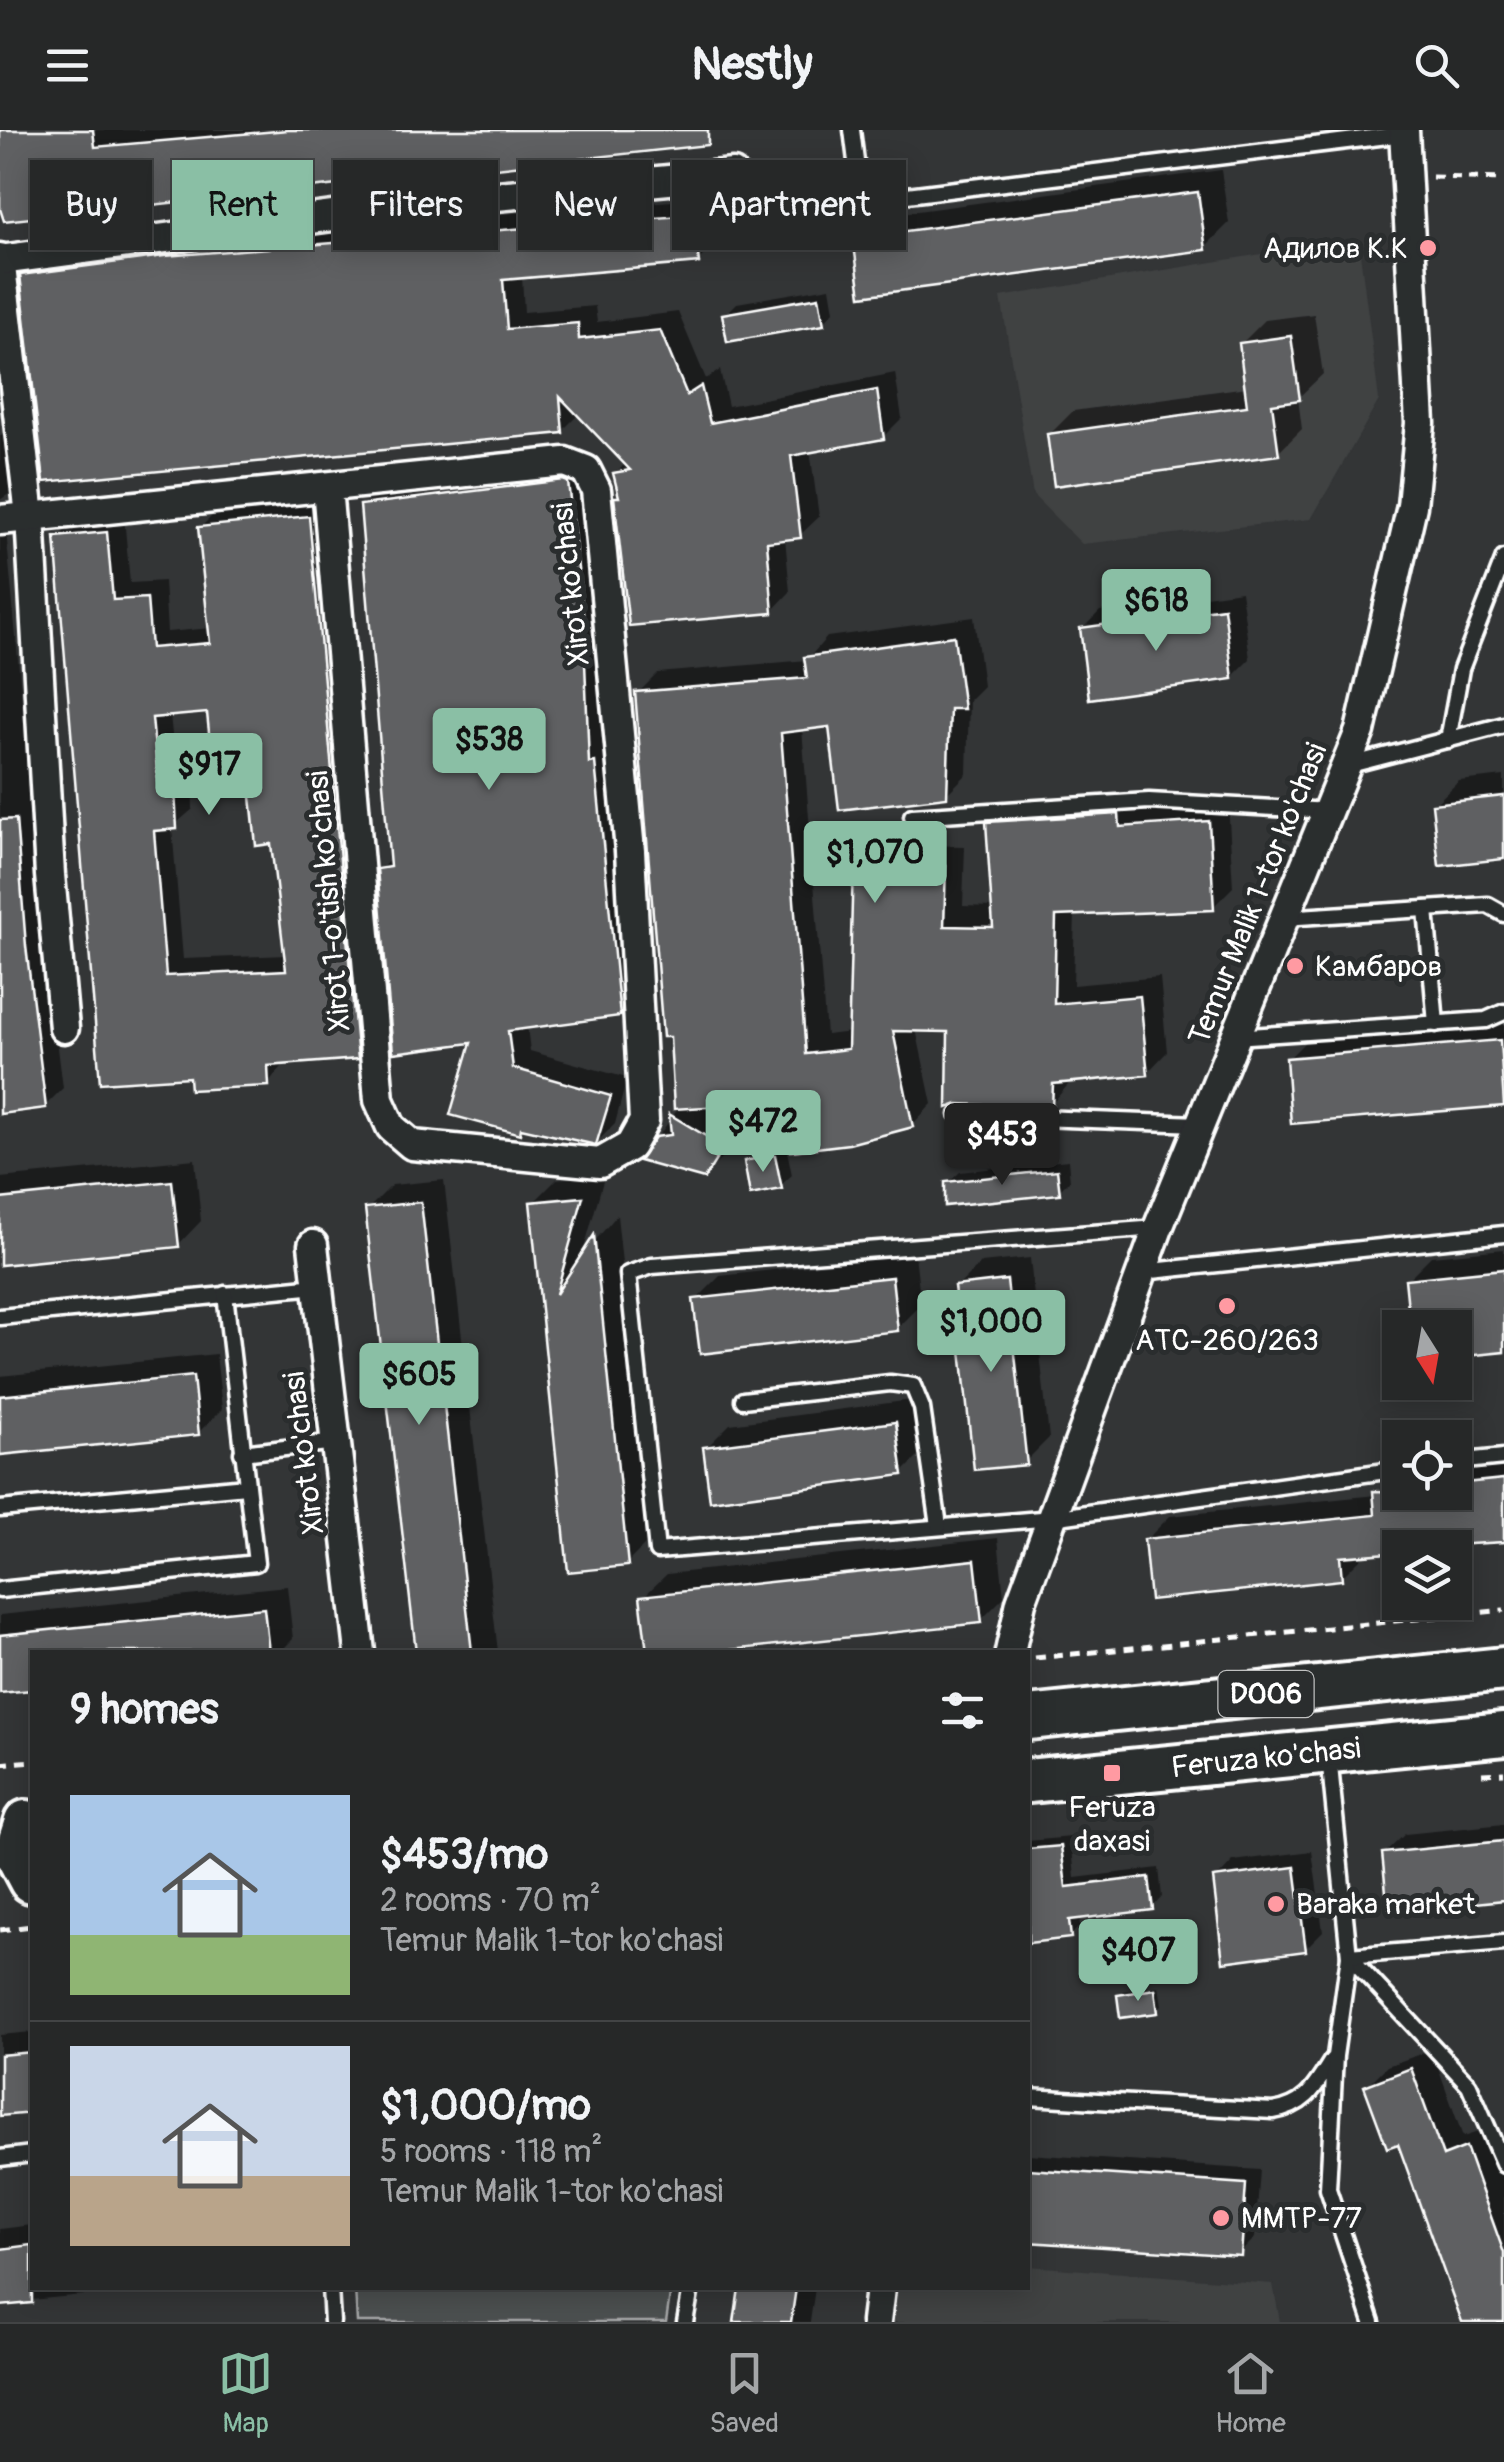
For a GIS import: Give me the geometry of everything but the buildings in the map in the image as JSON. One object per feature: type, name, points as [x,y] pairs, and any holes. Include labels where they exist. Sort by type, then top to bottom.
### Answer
[{"type":"main road","name":"D006","points":[[1030,1718],[1504,1669]]},
{"type":"main road","name":"Feruza ko'chasi","points":[[1030,1782],[1504,1734]]},
{"type":"main road","points":[[19,1823],[16,1853],[30,1878]]},
{"type":"main road","points":[[0,1884],[30,1881]]},
{"type":"street","name":"Temur Malik 1-tor ko'chasi","points":[[1010,1650],[1021,1602],[1141,1272],[1360,731],[1394,594],[1418,463],[1420,423],[1404,132]]},
{"type":"street","points":[[64,1028],[50,875],[30,516],[0,259],[454,200],[672,180]]},
{"type":"street","name":"Xirot ko'chasi","points":[[0,520],[565,462],[586,470],[596,490],[630,851],[644,1121],[630,1146],[600,1164],[412,1146],[391,1127]]},
{"type":"street","name":"Xirot 1-o'tish ko'chasi","points":[[327,487],[379,1100],[391,1127]]},
{"type":"street","name":"Xirot ko'chasi","points":[[313,1245],[360,1650]]},
{"type":"street","points":[[876,2322],[880,2290]]},
{"type":"lane","points":[[852,130],[858,178],[875,191],[907,195],[1404,132]]},
{"type":"lane","points":[[1448,740],[1462,668],[1504,558]]},
{"type":"lane","points":[[1346,766],[1504,724]]},
{"type":"lane","points":[[912,816],[1149,801],[1330,811]]},
{"type":"lane","points":[[1282,918],[1488,905],[1504,914]]},
{"type":"lane","points":[[1426,909],[1436,1024]]},
{"type":"lane","points":[[1233,1038],[1486,1020],[1504,1012]]},
{"type":"lane","points":[[958,1115],[1199,1124]]},
{"type":"lane","points":[[1158,1228],[671,1264],[628,1274],[657,1551],[1052,1518],[1382,1472]]},
{"type":"lane","points":[[1141,1272],[1504,1234]]},
{"type":"lane","points":[[0,1317],[318,1286]]},
{"type":"lane","points":[[0,1590],[256,1563],[225,1294]]},
{"type":"lane","points":[[743,1400],[890,1383],[914,1386],[922,1408],[939,1526]]},
{"type":"lane","points":[[242,1453],[336,1442]]},
{"type":"lane","points":[[1472,1460],[1504,1457]]},
{"type":"lane","points":[[0,1509],[246,1486]]},
{"type":"lane","points":[[1329,1751],[1349,1956],[1334,2056],[1328,2189],[1372,2322]]},
{"type":"lane","points":[[1349,1956],[1504,1943]]},
{"type":"lane","points":[[1349,1956],[1469,2085],[1504,2165]]},
{"type":"lane","points":[[1030,2097],[1274,2112],[1295,2108],[1309,2096],[1334,2056]]},
{"type":"lane","points":[[0,2158],[30,2154]]},
{"type":"lane","points":[[330,2290],[332,2322]]},
{"type":"lane","points":[[685,2322],[690,2290]]},
{"type":"path","points":[[1406,176],[1504,179]]},
{"type":"path","points":[[1030,1658],[1504,1610]]},
{"type":"path","points":[[0,1764],[30,1760]]},
{"type":"path","points":[[0,1930],[30,1926]]},
{"type":"shaded area","points":[[1358,238],[1379,400],[1311,519],[1082,544],[1033,495],[1001,297]]},
{"type":"shaded area","points":[[1030,2266],[1273,2284],[1280,2322],[883,2322],[886,2290],[1030,2290]]},
{"type":"shaded area","points":[[355,2290],[671,2290],[666,2322],[357,2322]]},
{"type":"place","name":"Адилов К.К","points":[[1428,248]]},
{"type":"place","name":"Камбаров","points":[[1295,966]]},
{"type":"place","name":"АТС-260/263","points":[[1227,1306]]},
{"type":"place","name":"Feruza daxasi","points":[[1112,1773]]},
{"type":"place","name":"Baraka market","points":[[1276,1904]]},
{"type":"place","name":"MMTP-77","points":[[1221,2218]]}]
